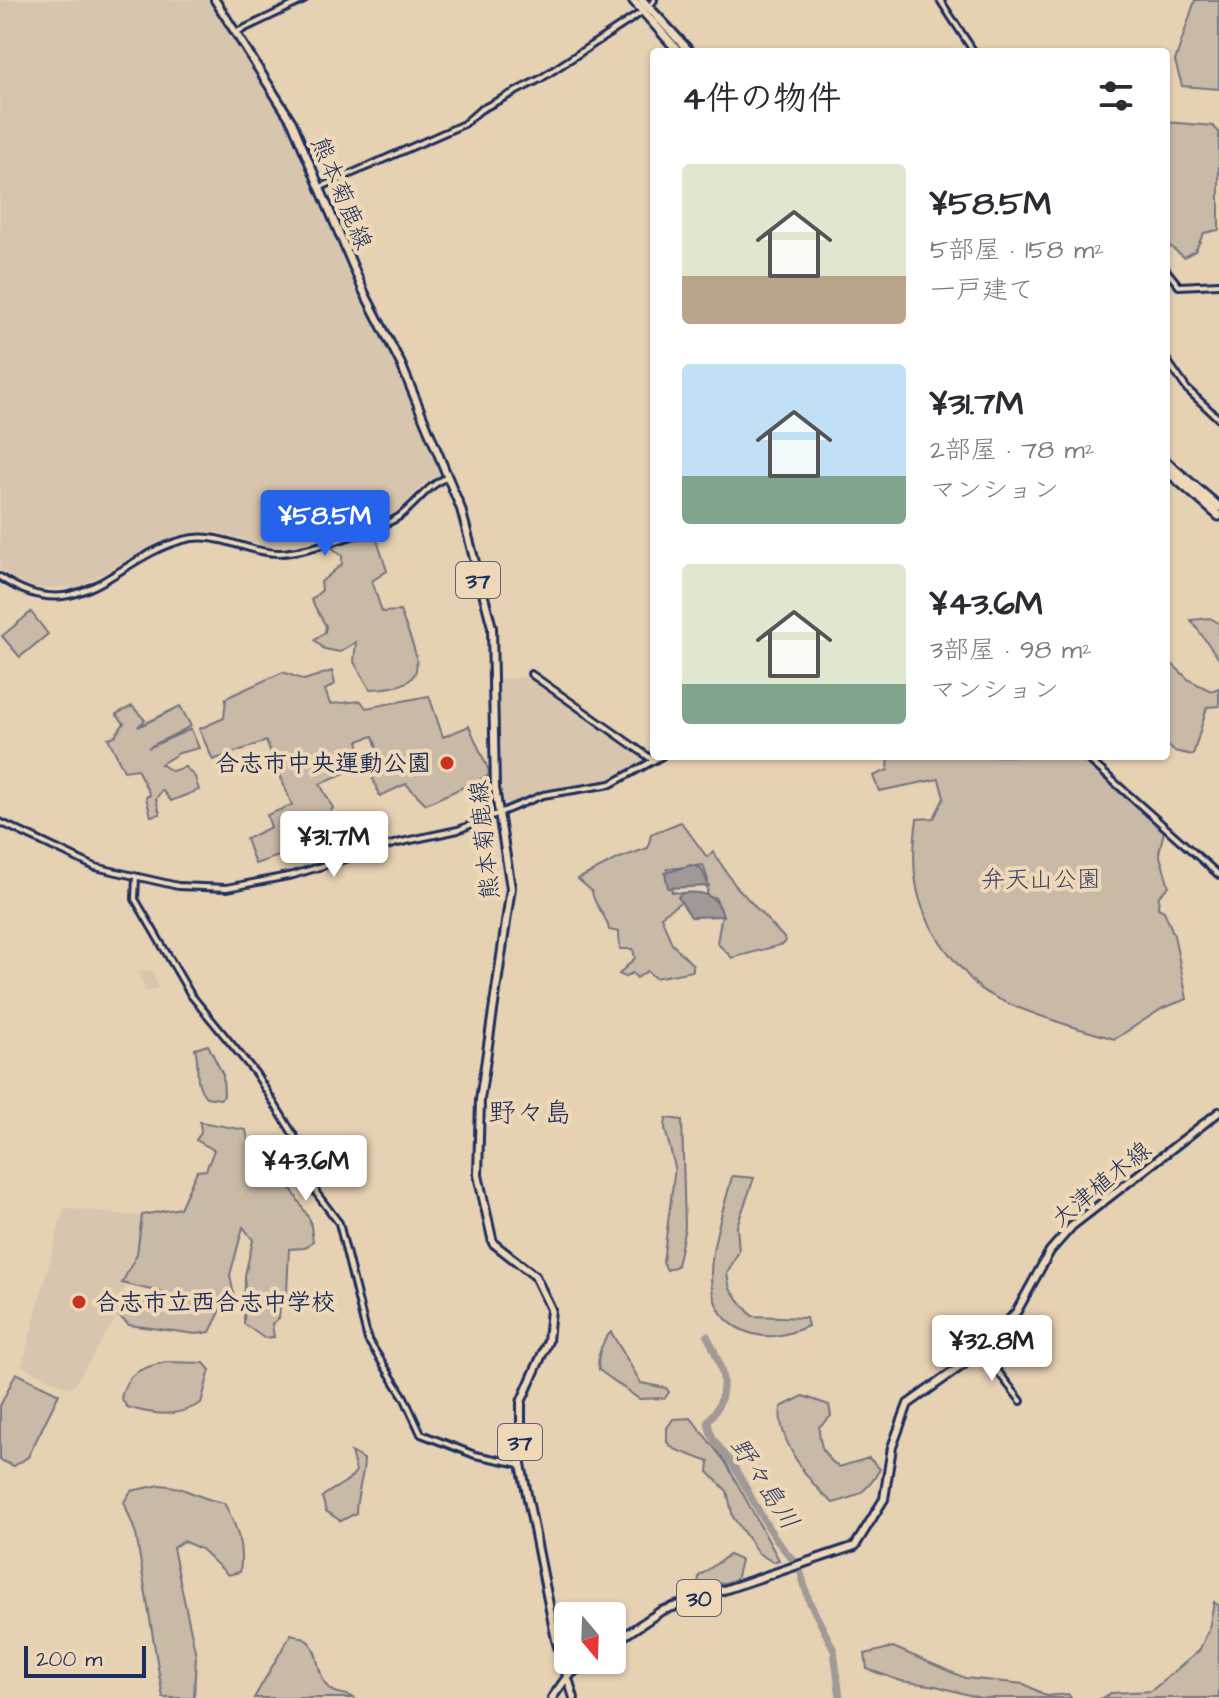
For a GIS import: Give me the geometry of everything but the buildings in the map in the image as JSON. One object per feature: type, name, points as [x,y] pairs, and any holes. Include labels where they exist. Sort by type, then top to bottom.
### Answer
[{"type":"highway","points":[[633,0],[675,48]]},
{"type":"highway","points":[[642,0],[686,48]]},
{"type":"highway","points":[[1170,464],[1219,505]]},
{"type":"highway","points":[[1170,473],[1219,519]]},
{"type":"main road","name":"熊本菊鹿線","points":[[215,0],[292,122],[321,187],[461,509],[492,627],[498,814],[511,888],[480,1100],[478,1175],[493,1243],[540,1283],[549,1302],[552,1323],[548,1341],[521,1402],[521,1464],[574,1698]]},
{"type":"main road","name":"大津植木線","points":[[626,1635],[661,1611],[855,1546],[884,1499],[892,1447],[903,1411],[981,1350],[1017,1311],[1059,1239],[1219,1112]]},
{"type":"main road","points":[[552,1698],[571,1674]]},
{"type":"street","points":[[237,32],[304,0]]},
{"type":"street","points":[[940,0],[971,48]]},
{"type":"street","points":[[321,187],[464,124],[480,110],[557,69],[639,14]]},
{"type":"street","points":[[1170,275],[1179,286],[1219,284]]},
{"type":"street","points":[[1170,365],[1187,389],[1219,419]]},
{"type":"street","points":[[0,577],[30,593],[70,596],[97,587],[163,548],[190,538],[214,537],[278,553],[302,551],[390,523],[429,486],[447,477]]},
{"type":"street","points":[[531,674],[650,758]]},
{"type":"street","points":[[0,822],[74,860],[136,877],[200,888],[255,884],[334,865],[397,843],[458,830],[543,795],[611,784],[653,760]]},
{"type":"street","points":[[1090,760],[1219,875]]},
{"type":"street","points":[[136,877],[135,899],[191,995],[256,1074],[301,1147],[317,1194],[339,1223],[368,1340],[404,1397],[421,1434],[475,1455],[521,1464]]},
{"type":"street","points":[[981,1350],[1021,1401]]},
{"type":"shaded area","points":[[0,0],[210,0],[269,89],[305,159],[360,294],[397,366],[442,474],[423,484],[394,516],[383,522],[338,530],[300,545],[271,547],[217,532],[188,533],[162,541],[78,587],[40,588],[23,584],[0,570]]},
{"type":"shaded area","points":[[528,677],[644,757],[643,763],[610,780],[540,792],[513,803],[503,802],[499,780],[500,679]]},
{"type":"shaded area","points":[[691,865],[701,868],[709,886],[668,888],[665,873]]},
{"type":"shaded area","points":[[682,893],[708,896],[717,903],[723,916],[691,917],[678,897]]},
{"type":"shaded area","points":[[152,970],[158,988],[146,992],[139,973]]},
{"type":"shaded area","name":"合志市立西合志中学校","points":[[64,1208],[147,1217],[114,1321],[74,1386],[68,1388],[22,1366]]},
{"type":"green space","points":[[1195,0],[1219,0],[1219,89],[1182,86],[1175,61]]},
{"type":"green space","points":[[1170,122],[1213,126],[1219,132],[1219,230],[1204,233],[1195,251],[1184,257],[1170,246]]},
{"type":"green space","points":[[376,537],[387,571],[372,581],[382,612],[400,611],[416,656],[416,667],[413,676],[405,683],[370,689],[354,662],[356,642],[340,652],[324,649],[315,640],[325,632],[326,626],[311,600],[322,590],[321,582],[342,564],[342,556],[330,546],[343,541]]},
{"type":"green space","points":[[31,612],[48,634],[20,657],[2,636]]},
{"type":"green space","points":[[1210,618],[1219,623],[1219,659],[1191,620]]},
{"type":"green space","points":[[1170,662],[1189,680],[1211,691],[1219,688],[1219,706],[1207,707],[1193,755],[1170,748]]},
{"type":"green space","points":[[332,671],[335,684],[325,690],[330,704],[361,701],[366,708],[429,696],[443,737],[469,726],[489,771],[488,776],[426,804],[406,784],[380,796],[371,774],[382,764],[373,736],[358,741],[364,764],[320,784],[333,808],[321,825],[303,825],[303,848],[255,864],[246,839],[271,827],[267,815],[292,805],[266,741],[213,760],[199,729],[224,718],[226,698],[283,672],[304,680]]},
{"type":"green space","points":[[132,706],[145,720],[138,727],[180,706],[191,726],[148,748],[191,729],[199,748],[179,753],[161,764],[172,771],[185,767],[195,777],[199,790],[171,801],[162,790],[156,799],[160,814],[151,816],[146,797],[150,795],[137,769],[124,771],[108,738],[115,736],[124,723],[116,714]]},
{"type":"green space","name":"弁天山公園","points":[[889,760],[1083,760],[1164,831],[1159,853],[1169,886],[1159,896],[1158,908],[1164,911],[1174,935],[1187,999],[1163,1008],[1115,1039],[1027,1011],[981,989],[934,933],[919,898],[914,861],[917,819],[934,818],[944,798],[939,779],[879,791],[873,776],[888,770]]},
{"type":"green space","points":[[681,822],[707,857],[713,852],[735,885],[786,940],[784,944],[732,958],[717,943],[722,914],[715,897],[709,898],[707,895],[708,880],[703,865],[667,869],[672,892],[681,893],[682,901],[661,916],[672,944],[693,965],[693,971],[655,978],[647,971],[637,978],[632,973],[625,977],[619,974],[635,958],[633,949],[620,949],[619,932],[609,930],[592,891],[578,879],[617,859],[648,848],[651,834]]},
{"type":"green space","points":[[208,1045],[223,1075],[224,1096],[220,1099],[206,1097],[199,1085],[195,1049]]},
{"type":"green space","points":[[666,1118],[682,1120],[685,1227],[677,1266],[667,1270],[663,1262],[675,1167],[665,1129]]},
{"type":"green space","points":[[200,1122],[246,1130],[250,1152],[260,1164],[276,1163],[310,1220],[313,1241],[305,1248],[289,1249],[287,1292],[280,1305],[279,1318],[272,1324],[274,1337],[264,1338],[244,1324],[245,1275],[253,1240],[243,1227],[230,1275],[235,1301],[221,1310],[210,1332],[196,1334],[129,1325],[113,1311],[121,1297],[142,1295],[167,1311],[177,1311],[181,1304],[177,1296],[122,1283],[137,1254],[142,1215],[180,1208],[197,1171],[206,1170],[214,1150],[196,1140],[201,1133]]},
{"type":"green space","points":[[732,1176],[754,1178],[737,1226],[739,1251],[727,1274],[730,1289],[752,1316],[806,1318],[808,1326],[781,1335],[756,1335],[738,1328],[723,1315],[714,1299],[712,1258]]},
{"type":"green space","points":[[611,1332],[641,1383],[666,1388],[669,1392],[665,1398],[639,1399],[599,1370],[600,1350]]},
{"type":"green space","points":[[166,1362],[204,1363],[210,1370],[201,1403],[165,1414],[127,1407],[121,1398],[131,1377],[142,1369]]},
{"type":"green space","points":[[16,1373],[59,1394],[28,1457],[14,1466],[0,1460],[0,1406]]},
{"type":"green space","points":[[803,1396],[829,1405],[831,1416],[819,1427],[819,1433],[823,1450],[834,1463],[839,1467],[869,1458],[880,1469],[871,1483],[856,1495],[833,1503],[796,1460],[784,1432],[781,1407]]},
{"type":"green space","points":[[691,1418],[726,1463],[779,1560],[773,1562],[758,1553],[733,1517],[727,1491],[708,1472],[709,1462],[674,1449],[667,1442],[667,1428],[673,1419]]},
{"type":"green space","points":[[351,1452],[364,1459],[363,1473],[356,1513],[341,1521],[326,1511],[322,1497],[356,1471]]},
{"type":"green space","points":[[160,1485],[224,1503],[240,1545],[240,1572],[228,1575],[201,1549],[183,1541],[173,1548],[196,1655],[194,1698],[163,1698],[136,1534],[124,1502],[131,1491]]},
{"type":"green space","points":[[729,1555],[741,1560],[736,1580],[703,1588],[698,1586],[699,1576]]},
{"type":"green space","points":[[1214,1602],[1219,1606],[1219,1698],[1102,1698],[1111,1693],[1151,1691],[1199,1651],[1209,1629]]},
{"type":"green space","points":[[291,1634],[301,1637],[313,1647],[326,1685],[354,1698],[254,1698]]},
{"type":"green space","points":[[893,1647],[965,1678],[1024,1684],[1047,1696],[1068,1694],[1071,1698],[980,1698],[936,1686],[901,1681],[867,1669],[865,1654]]},
{"type":"waterway","name":"野々島川","points":[[707,1336],[723,1379],[721,1400],[708,1421],[709,1429],[769,1529],[794,1561]]},
{"type":"waterway","name":"野々島川","points":[[800,1570],[809,1601],[834,1650],[840,1698]]},
{"type":"place","name":"合志市中央運動公園","points":[[447,763]]},
{"type":"place","name":"合志市立西合志中学校","points":[[79,1302]]},
{"type":"district","name":"野々島","points":[[530,1112]]}]
